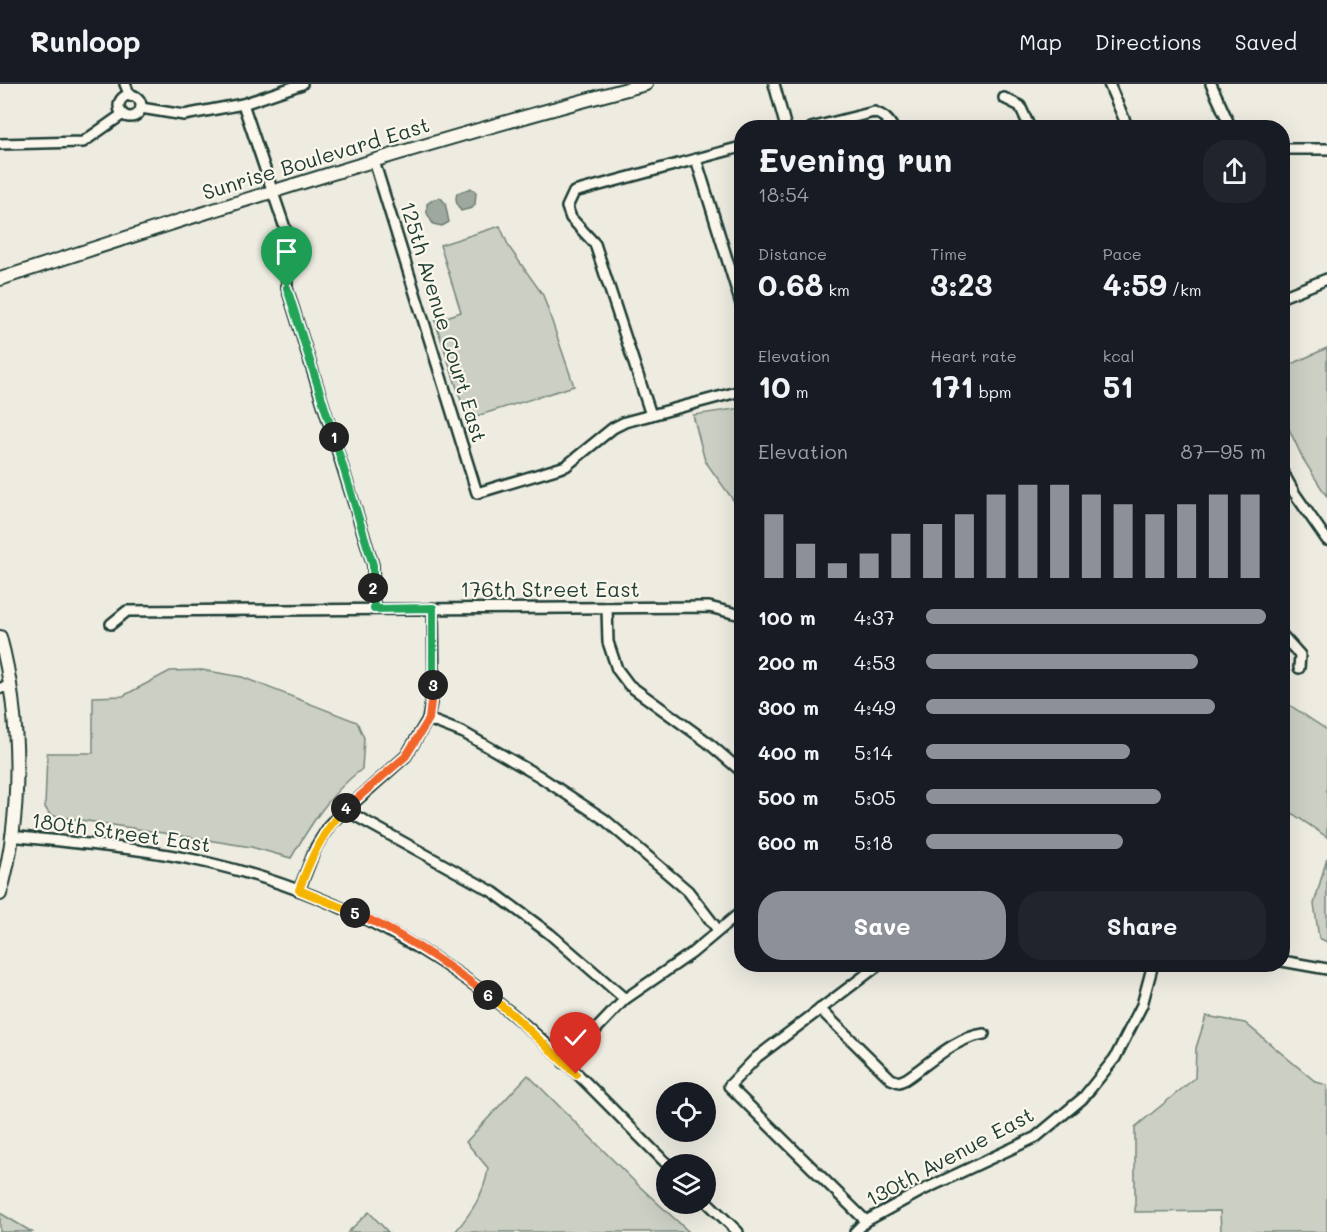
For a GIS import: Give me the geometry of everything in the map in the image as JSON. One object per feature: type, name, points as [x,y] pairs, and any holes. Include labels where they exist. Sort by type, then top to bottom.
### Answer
[{"type":"street","points":[[124,84],[130,96]]},
{"type":"street","points":[[141,108],[184,115],[243,104],[302,84]]},
{"type":"street","name":"Sunrise Boulevard East","points":[[0,279],[374,161],[560,106],[646,84]]},
{"type":"street","points":[[774,84],[784,120]]},
{"type":"street","points":[[1109,84],[1125,120]]},
{"type":"street","points":[[1211,84],[1227,120]]},
{"type":"street","points":[[130,96],[138,99],[141,108],[135,116],[129,117],[123,114],[120,104],[123,98],[130,96]]},
{"type":"street","points":[[1004,98],[1020,106],[1026,120]]},
{"type":"street","points":[[243,104],[286,231],[287,288],[373,565],[374,609]]},
{"type":"street","points":[[838,120],[866,112],[882,115],[888,120]]},
{"type":"street","points":[[0,144],[83,142],[123,114]]},
{"type":"street","points":[[734,149],[574,192],[567,207],[571,218],[595,244],[651,415],[734,393]]},
{"type":"street","points":[[1290,149],[1327,149]]},
{"type":"street","points":[[696,159],[734,281]]},
{"type":"street","name":"125th Avenue Court East","points":[[374,161],[477,493],[566,466],[613,428],[651,415]]},
{"type":"street","points":[[1290,294],[1327,279]]},
{"type":"street","points":[[1290,485],[1327,540]]},
{"type":"street","name":"176th Street East","points":[[111,624],[127,611],[709,607],[734,613]]},
{"type":"street","points":[[299,890],[316,847],[331,823],[406,756],[429,719],[434,687],[433,608]]},
{"type":"street","points":[[607,608],[608,642],[618,669],[629,685],[706,741],[734,765]]},
{"type":"street","points":[[0,637],[16,773],[11,836],[0,894]]},
{"type":"street","points":[[1290,644],[1300,655],[1299,668]]},
{"type":"street","points":[[429,719],[465,733],[538,776],[604,819],[688,891],[718,930]]},
{"type":"street","points":[[345,810],[493,892],[550,934],[625,999]]},
{"type":"street","name":"180th Street East","points":[[11,836],[164,854],[256,875],[363,917],[468,980],[512,1014],[658,1154]]},
{"type":"street","points":[[564,1063],[625,999],[692,953],[734,917]]},
{"type":"street","points":[[1290,962],[1327,969]]},
{"type":"street","points":[[866,1221],[729,1086],[757,1058],[869,972]]},
{"type":"street","name":"130th Avenue East","points":[[855,1232],[866,1221],[921,1191],[1036,1137],[1083,1098],[1115,1058],[1142,1005],[1151,972]]},
{"type":"street","points":[[820,1009],[891,1079],[899,1082],[958,1042],[984,1034]]},
{"type":"street","points":[[716,1211],[738,1232]]},
{"type":"shaded area","points":[[471,188],[476,192],[475,205],[461,211],[456,198],[457,193]]},
{"type":"shaded area","points":[[441,198],[445,203],[449,222],[442,226],[433,224],[427,213],[427,204],[434,199]]},
{"type":"shaded area","points":[[500,226],[509,247],[543,295],[574,386],[467,419],[435,321],[461,312],[440,245]]},
{"type":"shaded area","points":[[1327,348],[1327,497],[1303,459],[1290,431],[1290,365]]},
{"type":"shaded area","points":[[734,409],[734,501],[705,461],[693,415]]},
{"type":"shaded area","points":[[202,670],[242,677],[357,722],[364,738],[362,769],[331,799],[291,858],[251,847],[50,815],[45,807],[47,753],[93,753],[93,697],[123,696],[170,671]]},
{"type":"shaded area","points":[[1290,705],[1327,730],[1327,837],[1290,812]]},
{"type":"shaded area","points":[[1327,858],[1327,942],[1319,938],[1314,904]]},
{"type":"shaded area","points":[[1206,1016],[1245,1023],[1316,1082],[1327,1085],[1327,1232],[1221,1232],[1220,1211],[1135,1212],[1135,1127],[1195,1078],[1196,1048]]},
{"type":"shaded area","points":[[528,1075],[656,1202],[656,1214],[670,1214],[689,1232],[455,1232],[476,1202],[484,1186],[488,1168],[466,1142]]},
{"type":"shaded area","points":[[369,1212],[388,1232],[348,1232]]},
{"type":"shaded area","points":[[0,1213],[32,1232],[0,1232]]},
{"type":"route","points":[[287,288],[373,565],[374,609],[433,608],[434,687],[429,719],[406,756],[331,823],[316,847],[299,890],[363,917],[405,939],[468,980],[512,1014],[576,1074]]}]
